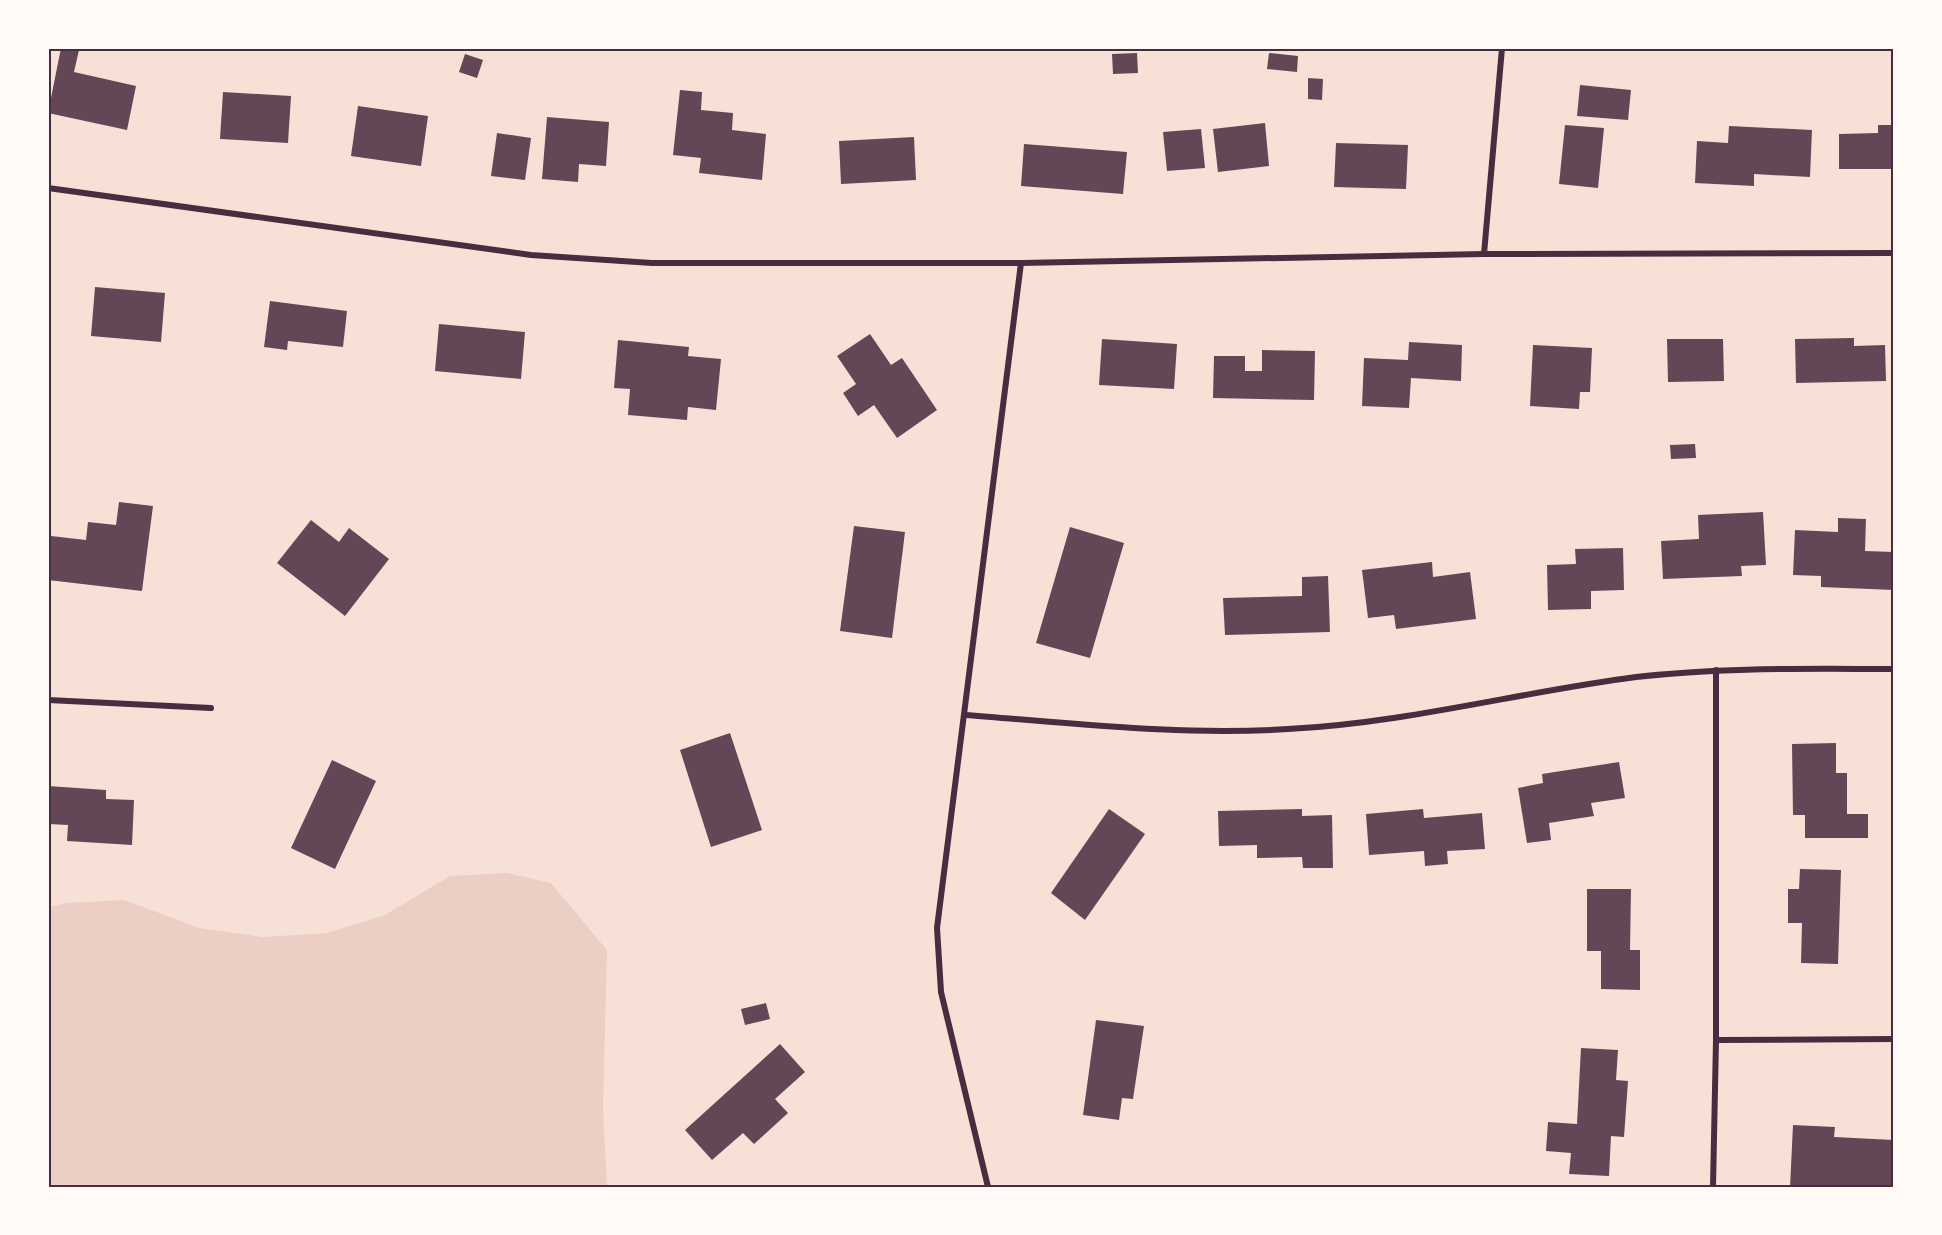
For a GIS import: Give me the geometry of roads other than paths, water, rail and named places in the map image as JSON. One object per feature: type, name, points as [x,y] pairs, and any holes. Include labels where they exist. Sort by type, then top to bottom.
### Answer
[{"type":"street","points":[[1484,254],[1502,48]]},
{"type":"street","points":[[48,188],[531,255],[652,263],[1021,263],[1484,254],[1894,253]]},
{"type":"street","points":[[988,1187],[941,992],[937,928],[1021,263]]},
{"type":"street","points":[[965,715],[1206,730],[1287,730],[1352,724],[1569,687],[1716,670],[1894,669]]},
{"type":"street","points":[[1713,1187],[1716,1040],[1716,670]]},
{"type":"street","points":[[48,700],[211,708]]},
{"type":"street","points":[[1716,1040],[1894,1039]]}]
